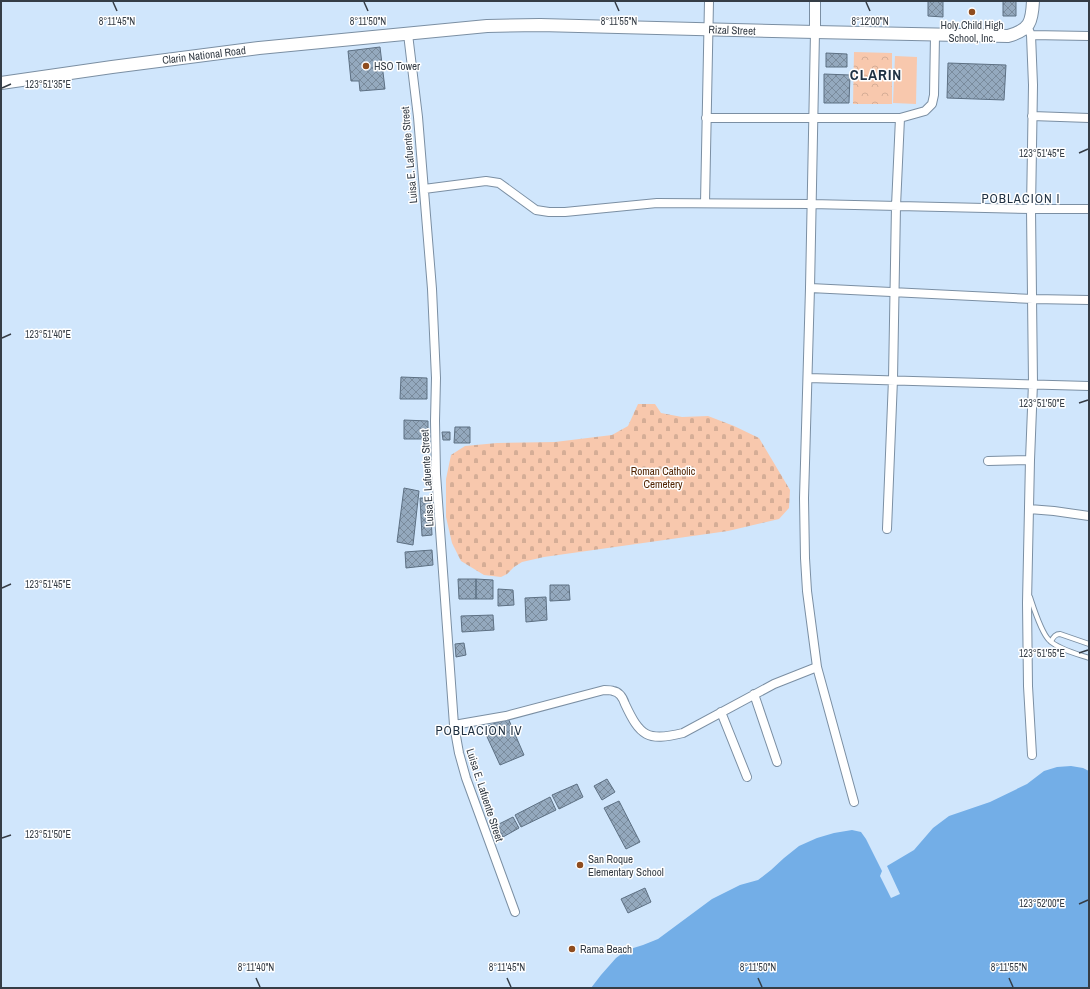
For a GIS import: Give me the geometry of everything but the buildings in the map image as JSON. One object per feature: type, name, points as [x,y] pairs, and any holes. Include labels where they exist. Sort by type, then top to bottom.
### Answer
[{"type":"main road","points":[[1029,31],[1033,1]]},
{"type":"main road","name":"Rizal Street","points":[[408,34],[487,26],[513,25],[1008,36],[1029,31]]},
{"type":"main road","name":"Clarin National Road","points":[[1,83],[112,66],[260,48],[408,34]]},
{"type":"street","points":[[705,203],[710,1]]},
{"type":"street","points":[[815,1],[814,118],[804,498],[805,558],[807,591],[817,667],[854,802]]},
{"type":"street","points":[[1032,755],[1028,686],[1027,591],[1033,384],[1033,85],[1029,31],[1089,36]]},
{"type":"street","name":"Luisa E. Lafuente Street","points":[[408,34],[418,117],[432,289],[436,371],[436,474],[454,724],[459,753],[466,778],[515,912]]},
{"type":"street","points":[[706,118],[900,118],[925,111],[932,104],[934,95],[935,35]]},
{"type":"street","points":[[1032,116],[1089,118]]},
{"type":"street","points":[[887,529],[893,379],[896,206],[900,118]]},
{"type":"street","points":[[424,189],[486,181],[499,183],[536,210],[549,212],[565,212],[657,203],[1089,209]]},
{"type":"street","points":[[810,288],[1033,299],[1089,300]]},
{"type":"street","points":[[808,378],[893,379],[1089,386]]},
{"type":"street","points":[[988,461],[1030,460]]},
{"type":"street","points":[[1029,509],[1089,516]]},
{"type":"street","points":[[454,724],[506,716],[604,690],[614,691],[622,696],[637,726],[646,734],[657,737],[670,736],[683,733],[774,684],[817,667]]},
{"type":"street","points":[[754,694],[777,762]]},
{"type":"street","points":[[721,712],[747,777]]},
{"type":"lane","points":[[1027,591],[1043,632],[1051,642],[1089,658]]},
{"type":"lane","points":[[1051,642],[1054,636],[1060,634],[1089,644]]},
{"type":"green space","points":[[854,52],[892,53],[892,104],[853,104]]},
{"type":"green space","points":[[895,56],[917,57],[916,104],[893,103]]},
{"type":"green space","name":"Roman Catholic Cemetery","points":[[638,404],[655,404],[661,413],[682,417],[708,416],[759,438],[790,490],[789,508],[779,519],[728,531],[544,557],[522,562],[501,577],[484,575],[461,561],[452,543],[446,517],[446,479],[451,455],[465,446],[497,443],[555,442],[612,435],[628,426]]},
{"type":"water","points":[[1071,766],[1083,768],[1089,771],[1089,988],[591,988],[616,958],[627,950],[658,939],[712,899],[740,885],[758,880],[799,846],[817,838],[852,830],[861,832],[882,871],[880,876],[891,898],[900,894],[887,866],[914,850],[933,828],[949,816],[990,802],[1027,784],[1044,771],[1057,767]]},
{"type":"place","name":"Holy Child High School, Inc.","points":[[972,12]]},
{"type":"place","name":"HSO Tower","points":[[366,66]]},
{"type":"place","name":"San Roque Elementary School","points":[[580,865]]},
{"type":"place","name":"Rama Beach","points":[[572,949]]},
{"type":"district","name":"CLARIN","points":[[876,75]]},
{"type":"district","name":"POBLACION I","points":[[1021,198]]},
{"type":"district","name":"POBLACION IV","points":[[479,730]]}]
